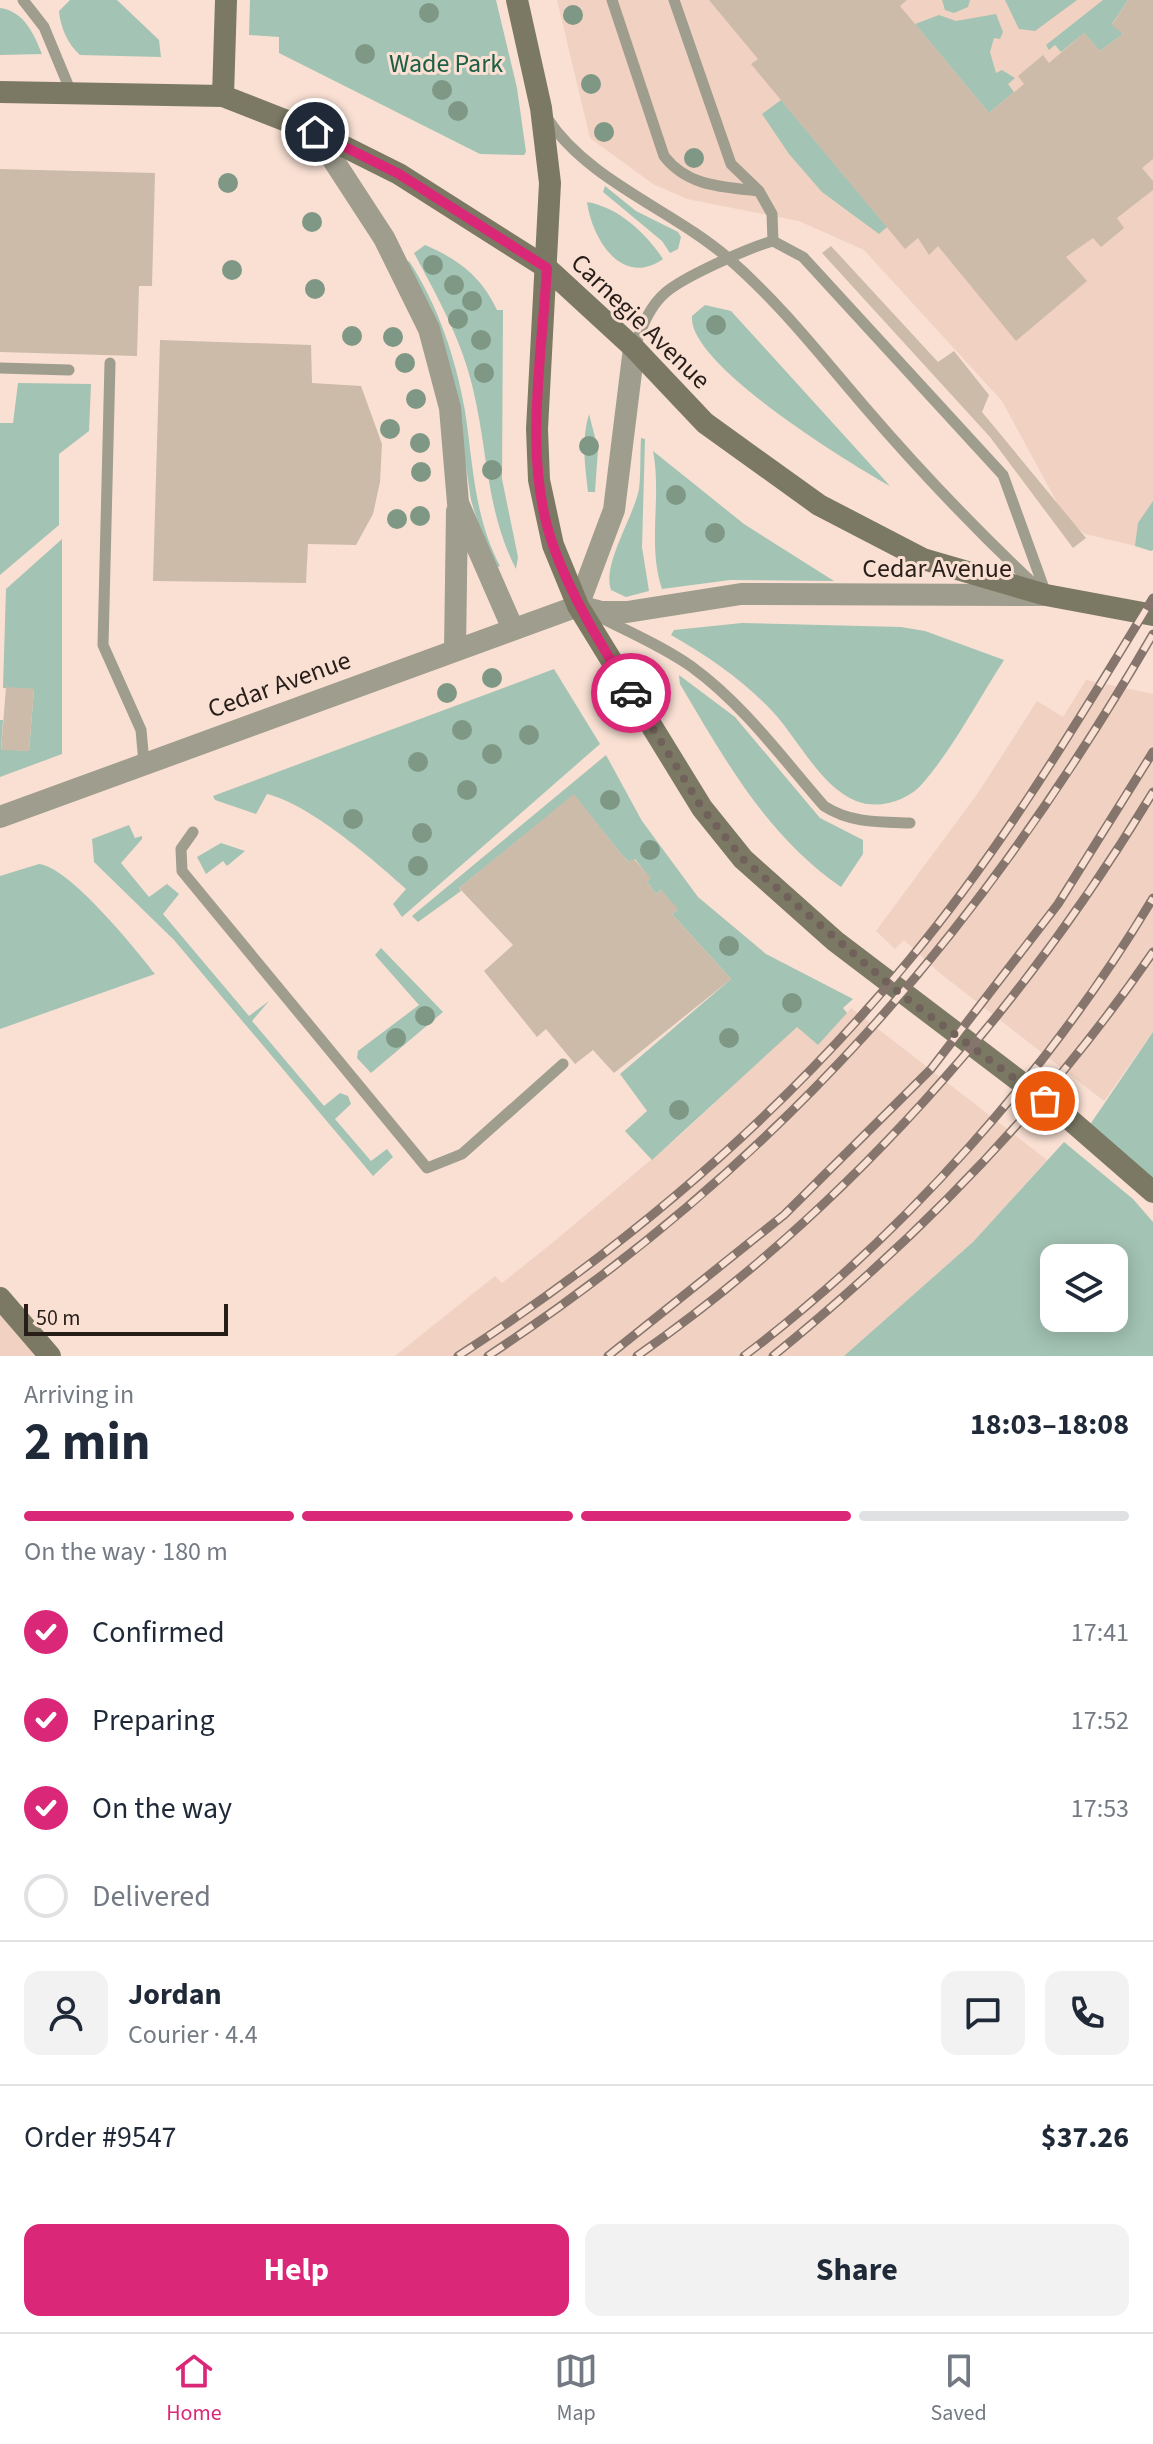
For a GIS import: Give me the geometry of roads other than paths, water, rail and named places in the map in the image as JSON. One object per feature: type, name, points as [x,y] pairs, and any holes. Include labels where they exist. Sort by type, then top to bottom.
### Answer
[{"type":"main road","points":[[223,96],[226,0]]},
{"type":"main road","points":[[517,0],[541,108],[550,183],[537,429],[539,480],[553,545],[578,606],[702,808],[743,859],[835,941],[1068,1118],[1153,1192]]},
{"type":"main road","name":"Carnegie Avenue","points":[[0,92],[223,96],[315,132],[399,174],[547,268],[634,348],[705,423],[819,505],[923,559],[1046,595]]},
{"type":"main road","name":"Cedar Avenue","points":[[1046,595],[1153,615]]},
{"type":"main road","points":[[0,1298],[50,1356]]},
{"type":"street","points":[[315,132],[384,238],[429,329],[450,408],[458,503],[455,650]]},
{"type":"street","points":[[578,606],[614,510],[634,348]]},
{"type":"street","points":[[458,503],[513,629]]},
{"type":"street","name":"Cedar Avenue","points":[[0,817],[578,606],[601,612],[627,612],[741,594],[1046,595]]},
{"type":"lane","points":[[23,0],[44,27],[71,92]]},
{"type":"lane","points":[[612,0],[664,156],[676,172],[697,182],[759,191]]},
{"type":"lane","points":[[674,0],[731,164],[759,191],[772,214],[773,241]]},
{"type":"lane","points":[[541,108],[554,128],[579,153],[639,199],[684,223],[730,259],[797,327],[970,525],[1046,595]]},
{"type":"lane","points":[[634,348],[648,314],[665,293],[730,259],[773,241]]},
{"type":"lane","points":[[773,241],[803,257],[1003,475],[1046,595]]},
{"type":"lane","points":[[110,363],[103,645],[141,730],[144,763]]},
{"type":"lane","points":[[0,368],[69,370]]},
{"type":"lane","points":[[578,606],[669,652],[695,669],[744,713],[824,806],[839,816],[863,821],[910,823]]},
{"type":"lane","points":[[193,832],[181,849],[182,871],[427,1168],[462,1154],[563,1064]]},
{"type":"railway","points":[[458,1356],[582,1270],[700,1175],[756,1124],[861,1016],[977,873],[1068,737],[1153,598]]},
{"type":"railway","points":[[488,1356],[593,1282],[690,1204],[780,1122],[864,1036],[943,944],[1017,846],[1086,743],[1153,634]]},
{"type":"railway","points":[[608,1356],[784,1215],[931,1069],[1058,904],[1153,752]]},
{"type":"railway","points":[[637,1356],[714,1299],[788,1237],[858,1171],[924,1101],[987,1028],[1046,952],[1102,873],[1153,792]]},
{"type":"railway","points":[[744,1356],[861,1258],[970,1146],[1068,1025],[1153,898]]},
{"type":"railway","points":[[773,1356],[878,1265],[978,1168],[1070,1063],[1153,952]]},
{"type":"park label","name":"Wade Park","points":[[446,63]]}]
